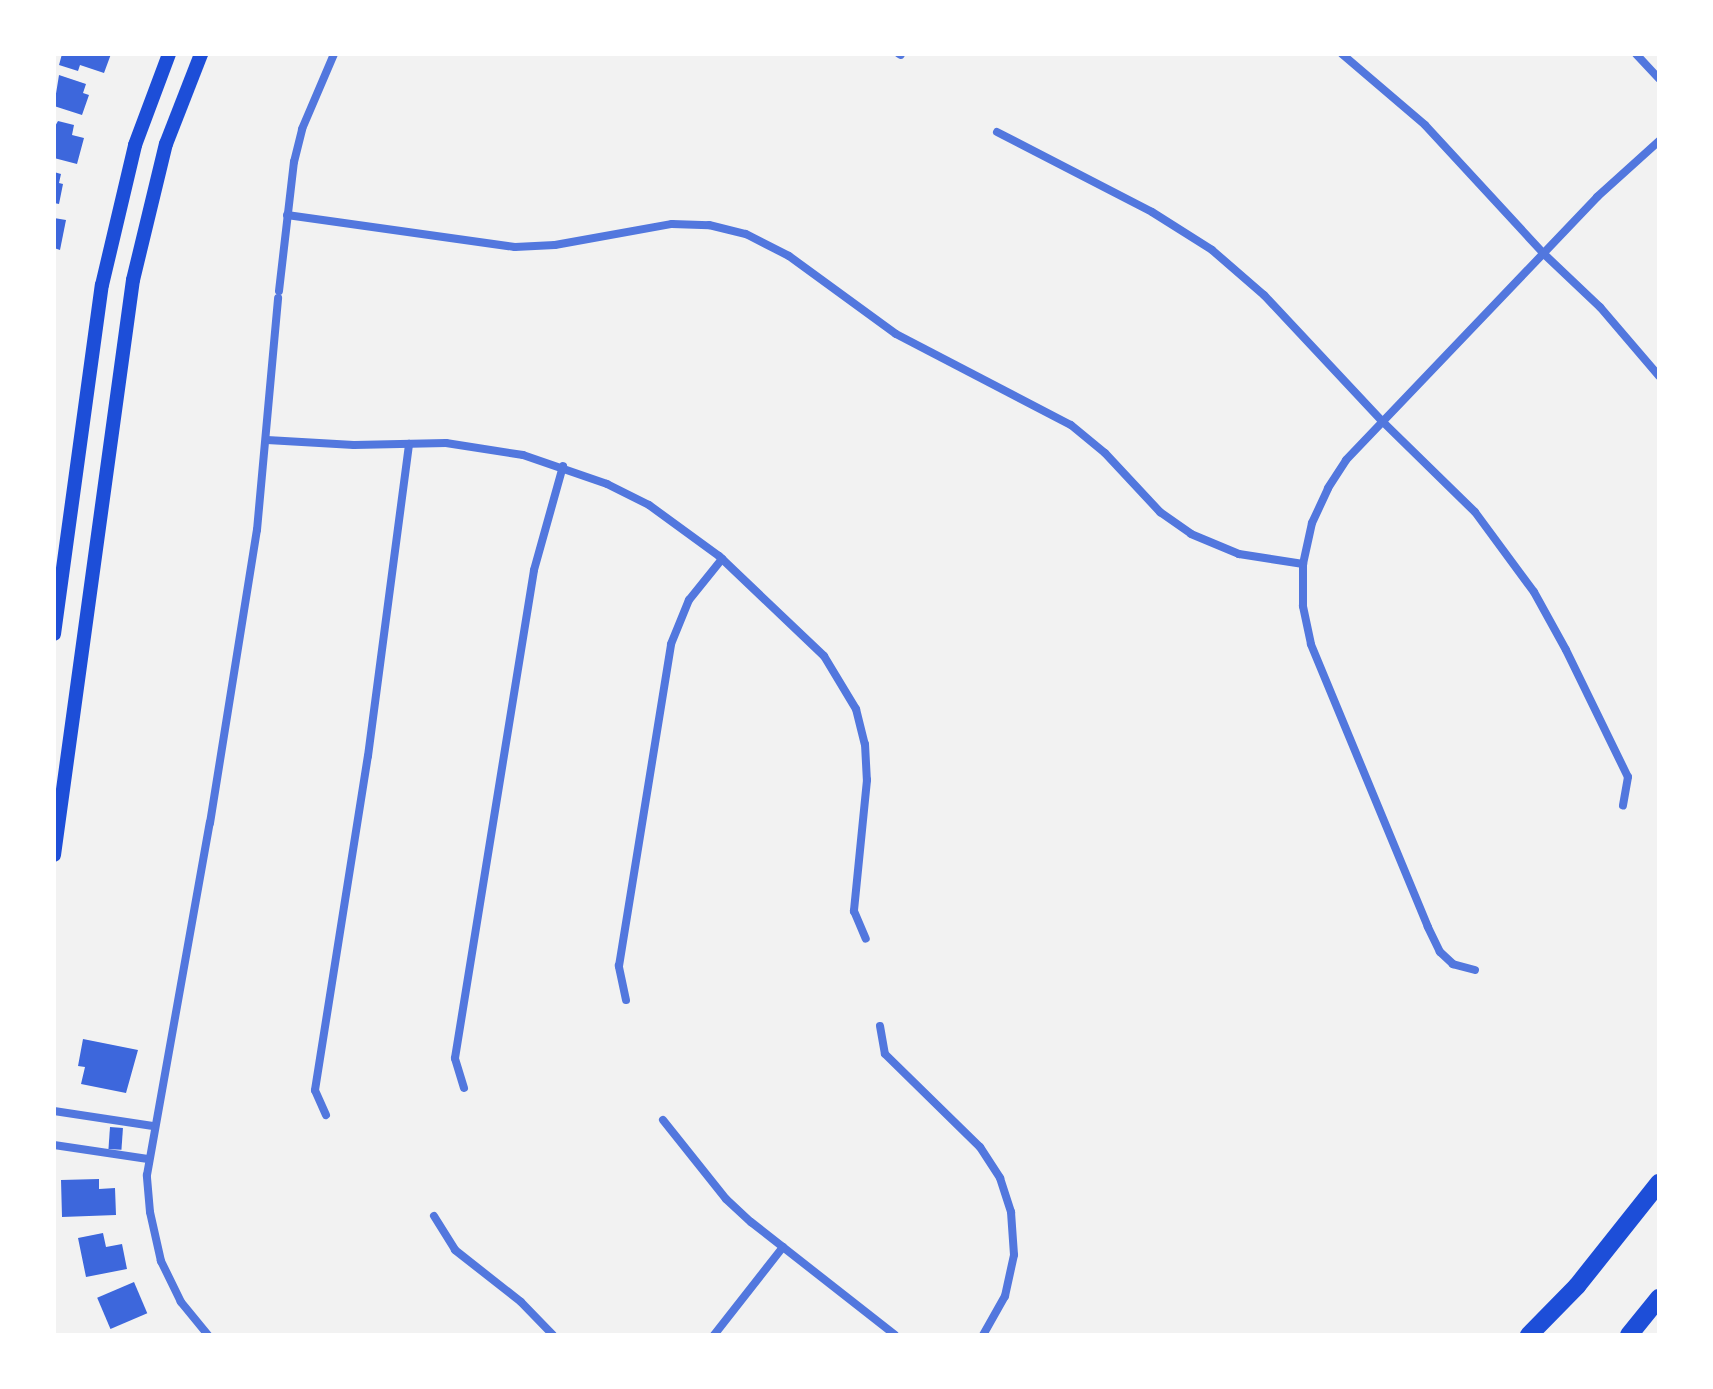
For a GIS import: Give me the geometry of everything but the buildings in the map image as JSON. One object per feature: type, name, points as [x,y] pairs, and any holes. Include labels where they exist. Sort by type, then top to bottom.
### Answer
[{"type":"highway","points":[[1529,1335],[1577,1286],[1659,1183]]},
{"type":"highway","points":[[1629,1335],[1659,1298]]},
{"type":"main road","points":[[54,634],[102,285],[135,145],[169,54]]},
{"type":"main road","points":[[54,855],[133,280],[166,144],[201,54]]},
{"type":"street","points":[[208,1335],[181,1302],[161,1261],[150,1212],[148,1159],[210,823],[257,530],[287,215],[302,129],[334,54]]},
{"type":"street","points":[[1342,54],[1425,125],[1543,253],[1600,307],[1659,376]]},
{"type":"street","points":[[1636,54],[1659,79]]},
{"type":"street","points":[[997,132],[1152,212],[1212,250],[1264,295],[1382,421],[1475,512],[1534,592],[1628,777],[1623,806]]},
{"type":"street","points":[[1475,970],[1453,964],[1440,952],[1311,644],[1303,606],[1303,564],[1312,523],[1328,488],[1346,460],[1597,197],[1659,141]]},
{"type":"street","points":[[287,215],[515,247],[555,245],[672,224],[709,225],[746,234],[789,256],[896,334],[1071,425],[1105,453],[1160,512],[1191,534],[1239,554],[1303,564]]},
{"type":"street","points":[[267,440],[485,447],[563,466],[649,505],[722,559],[824,656],[856,709],[865,744],[867,780],[854,911],[866,939]]},
{"type":"street","points":[[326,1115],[315,1090],[368,756],[409,444]]},
{"type":"street","points":[[464,1088],[455,1058],[534,570],[563,466]]},
{"type":"street","points":[[626,1000],[619,966],[671,644],[689,600],[722,559]]},
{"type":"street","points":[[880,1026],[885,1054],[980,1147],[1000,1178],[1008,1200],[1014,1255],[1005,1296],[983,1335]]},
{"type":"street","points":[[54,1111],[153,1126]]},
{"type":"street","points":[[663,1120],[726,1199],[895,1335]]},
{"type":"street","points":[[54,1145],[148,1159]]},
{"type":"street","points":[[434,1216],[455,1250],[521,1302],[553,1335]]},
{"type":"street","points":[[714,1335],[783,1247]]}]
